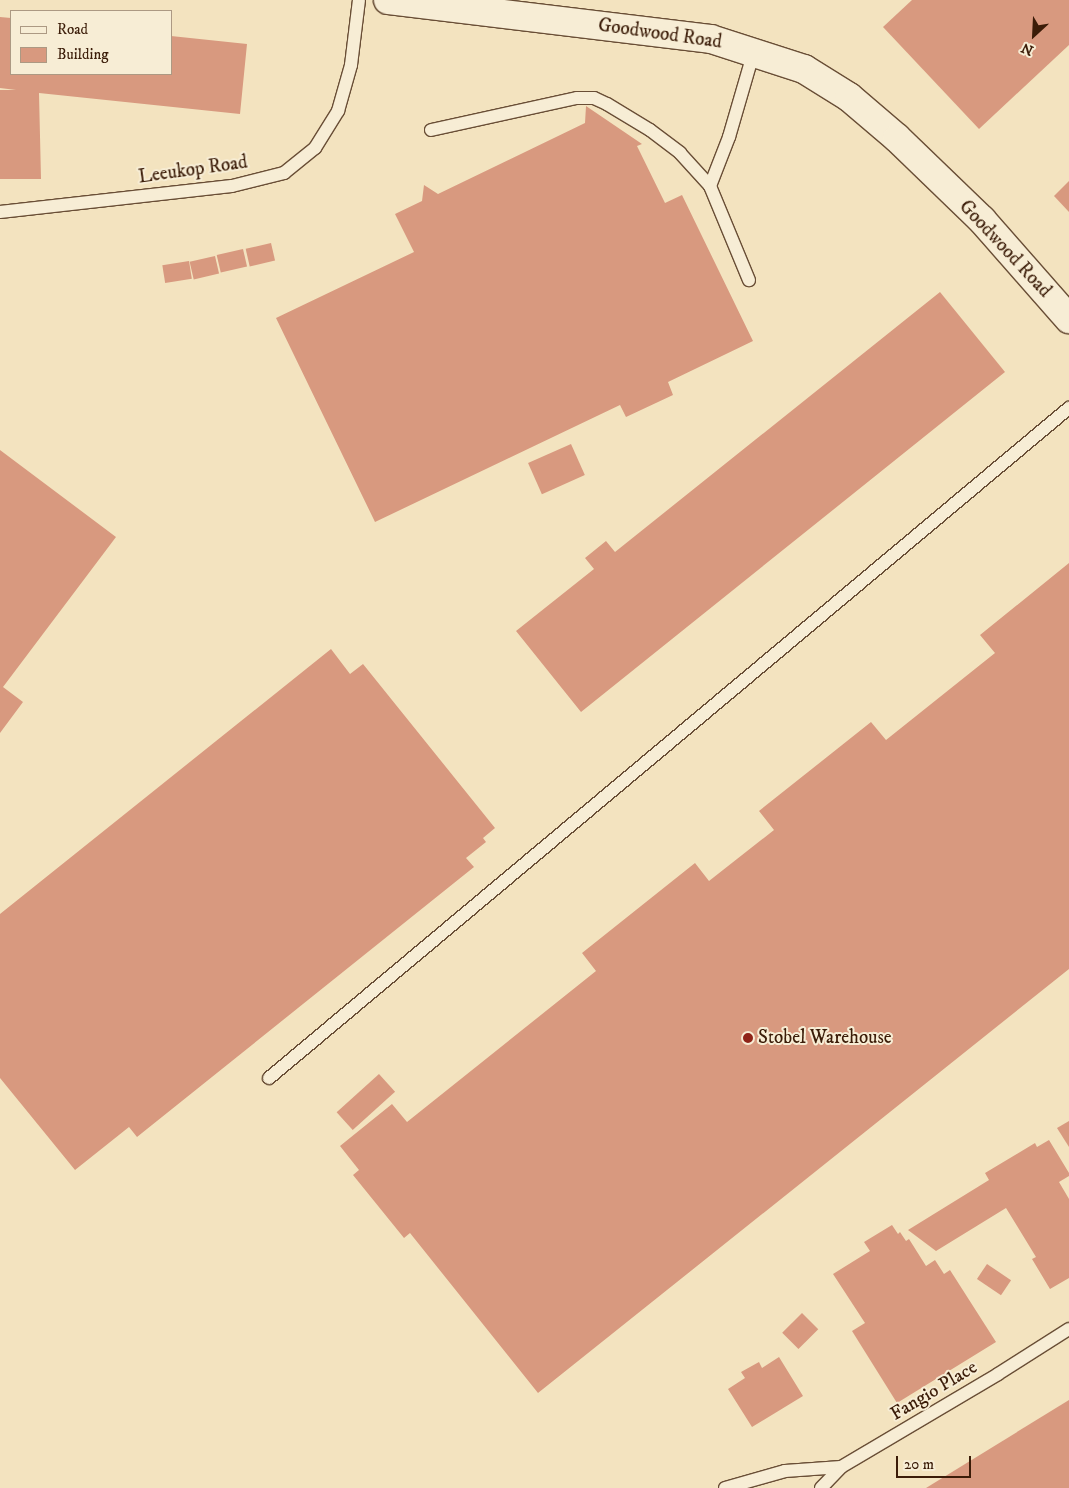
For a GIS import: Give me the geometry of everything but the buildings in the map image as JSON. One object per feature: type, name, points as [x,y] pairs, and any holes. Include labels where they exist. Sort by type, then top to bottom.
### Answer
[{"type":"street","name":"Goodwood Road","points":[[388,0],[711,39],[754,51],[804,69],[849,97],[897,138],[982,220],[1069,319]]},
{"type":"lane","name":"Leeukop Road","points":[[0,212],[232,186],[284,173],[314,148],[338,111],[351,65],[359,0]]},
{"type":"lane","points":[[710,186],[728,137],[754,51]]},
{"type":"lane","points":[[431,130],[577,98],[594,98],[650,130],[680,153],[710,186],[749,280]]},
{"type":"lane","points":[[269,1078],[1069,408]]},
{"type":"lane","name":"Fangio Place","points":[[821,1488],[841,1467],[998,1374],[1069,1329]]},
{"type":"lane","points":[[725,1488],[785,1471],[841,1467]]},
{"type":"place","name":"Stobel Warehouse","points":[[748,1038]]}]
